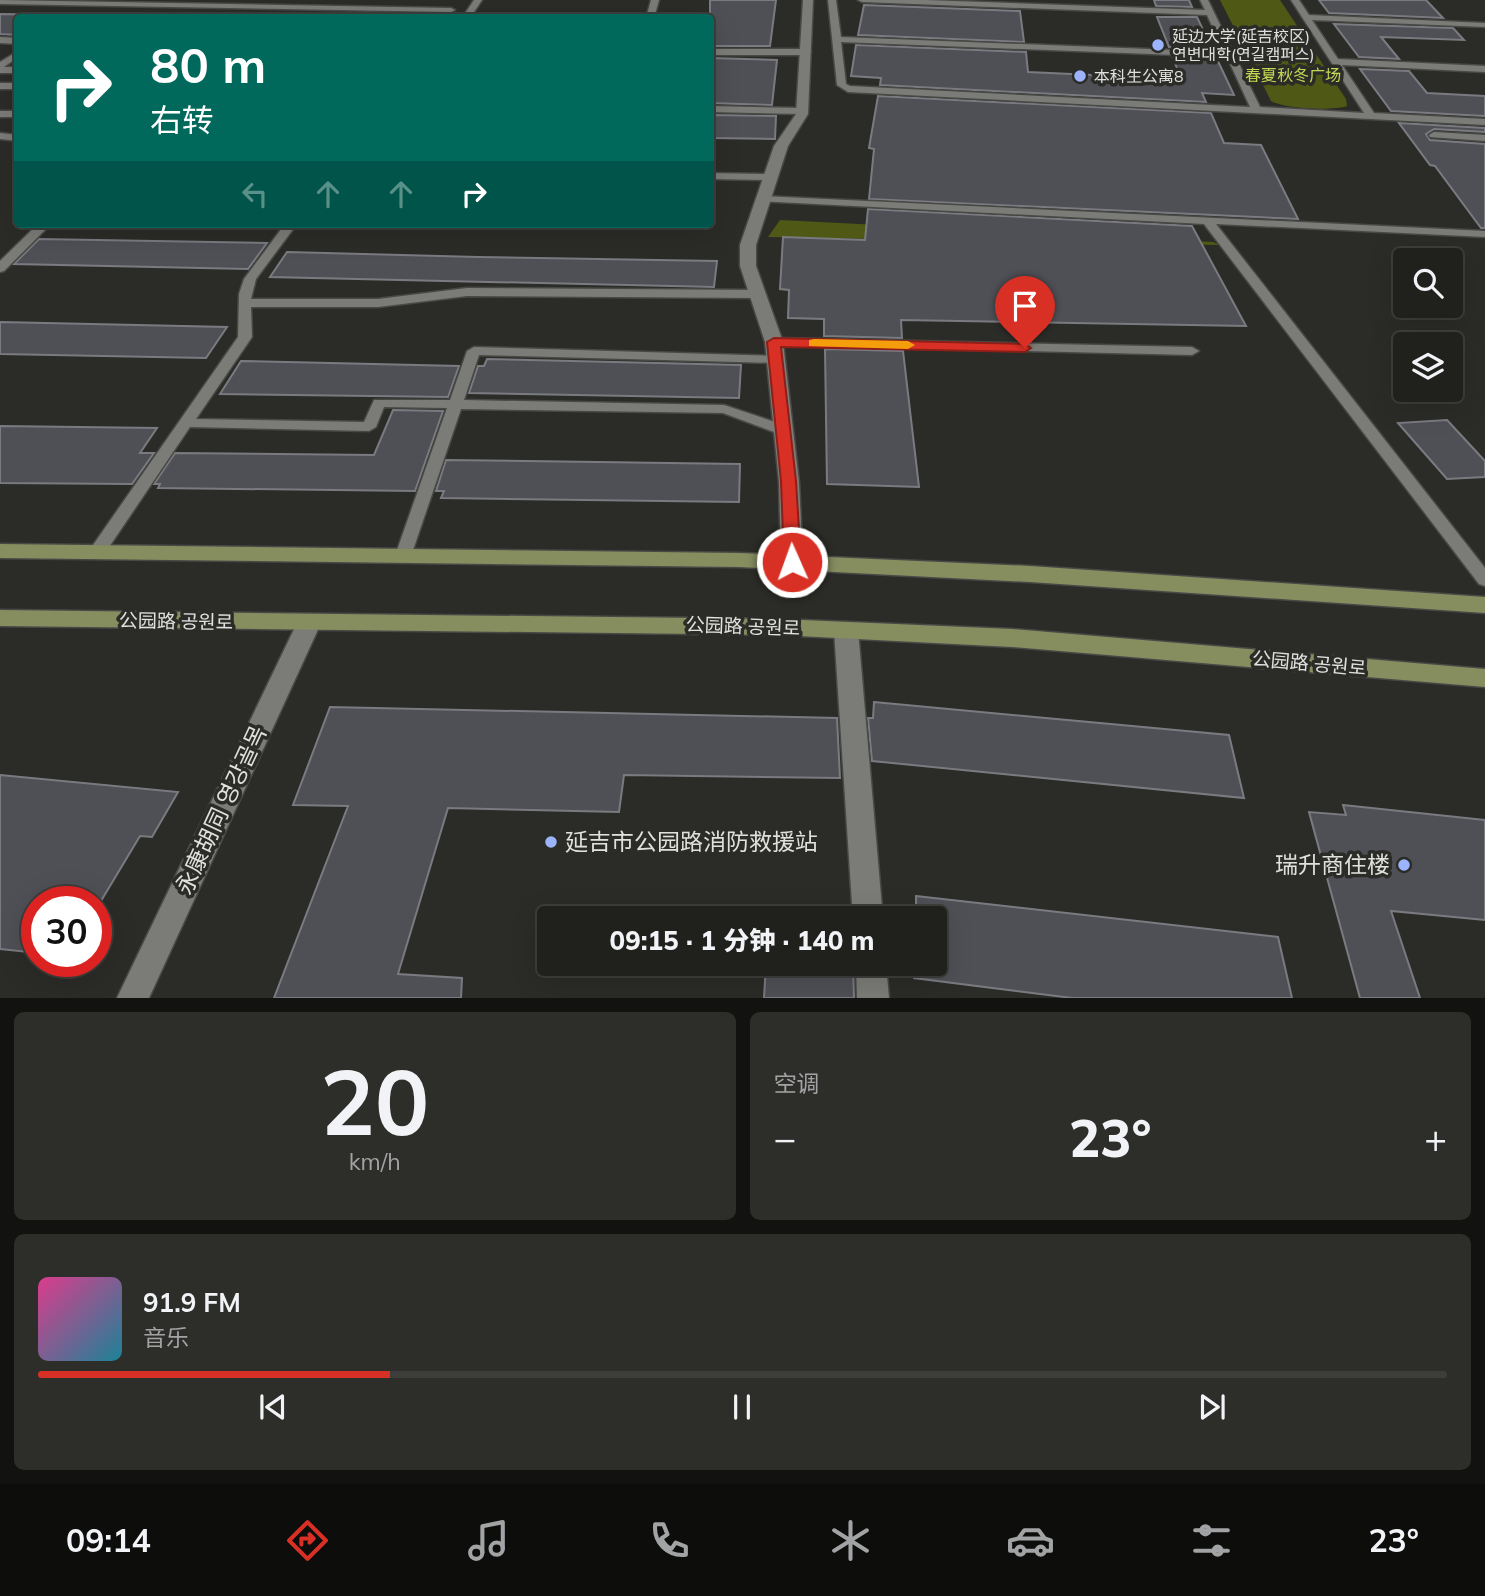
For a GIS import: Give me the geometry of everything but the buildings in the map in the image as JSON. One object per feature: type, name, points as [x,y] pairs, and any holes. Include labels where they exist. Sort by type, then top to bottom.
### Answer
[{"type":"main road","points":[[0,551],[792,562],[1004,573],[1485,605]]},
{"type":"main road","name":"公园路 공원로","points":[[0,618],[309,623],[697,624],[846,630],[1012,638],[1485,678]]},
{"type":"street","points":[[792,562],[789,481],[775,351],[748,266],[748,245],[782,146],[798,123],[802,111],[808,0]]},
{"type":"street","name":"永康胡同 영강골목","points":[[133,998],[309,623]]},
{"type":"street","points":[[846,630],[867,906]]},
{"type":"street","points":[[872,976],[873,998]]},
{"type":"lane","points":[[283,14],[300,0]]},
{"type":"lane","points":[[832,0],[842,85],[848,89],[1485,122]]},
{"type":"lane","points":[[862,0],[1210,13]]},
{"type":"lane","points":[[1204,0],[1256,110]]},
{"type":"lane","points":[[1295,0],[1370,115]]},
{"type":"lane","points":[[0,2],[451,10]]},
{"type":"lane","points":[[78,11],[91,2]]},
{"type":"lane","points":[[1307,18],[1485,25]]},
{"type":"lane","points":[[837,39],[1230,55]]},
{"type":"lane","points":[[714,52],[807,52]]},
{"type":"lane","points":[[0,68],[14,56]]},
{"type":"lane","points":[[1337,62],[1485,69]]},
{"type":"lane","points":[[714,109],[802,111]]},
{"type":"lane","points":[[1434,135],[1485,138]]},
{"type":"lane","points":[[714,176],[771,177]]},
{"type":"lane","points":[[764,199],[1485,233]]},
{"type":"lane","points":[[1208,222],[1485,580]]},
{"type":"lane","points":[[0,268],[41,228]]},
{"type":"lane","points":[[97,552],[245,337],[245,294],[250,279],[288,228]]},
{"type":"lane","points":[[245,303],[379,303],[467,292],[758,295]]},
{"type":"lane","points":[[403,556],[474,351],[1192,351]]},
{"type":"lane","points":[[186,423],[369,427],[379,404],[724,409],[763,426],[782,429]]},
{"type":"green space","name":"春夏秋冬广场","points":[[1220,0],[1280,0],[1346,99],[1347,106],[1309,108],[1271,101]]},
{"type":"green space","points":[[780,220],[1213,242],[1220,245],[768,237]]},
{"type":"slow traffic","points":[[814,343],[908,345]]},
{"type":"place","name":"延边大学(延吉校区) 연변대학(연길캠퍼스)","points":[[1158,45]]},
{"type":"place","name":"本科生公寓8","points":[[1080,76]]},
{"type":"place","name":"延吉市公园路消防救援站","points":[[551,842]]},
{"type":"place","name":"瑞升商住楼","points":[[1404,865]]},
{"type":"route","points":[[792,562],[789,481],[774,342],[1025,348]]}]
